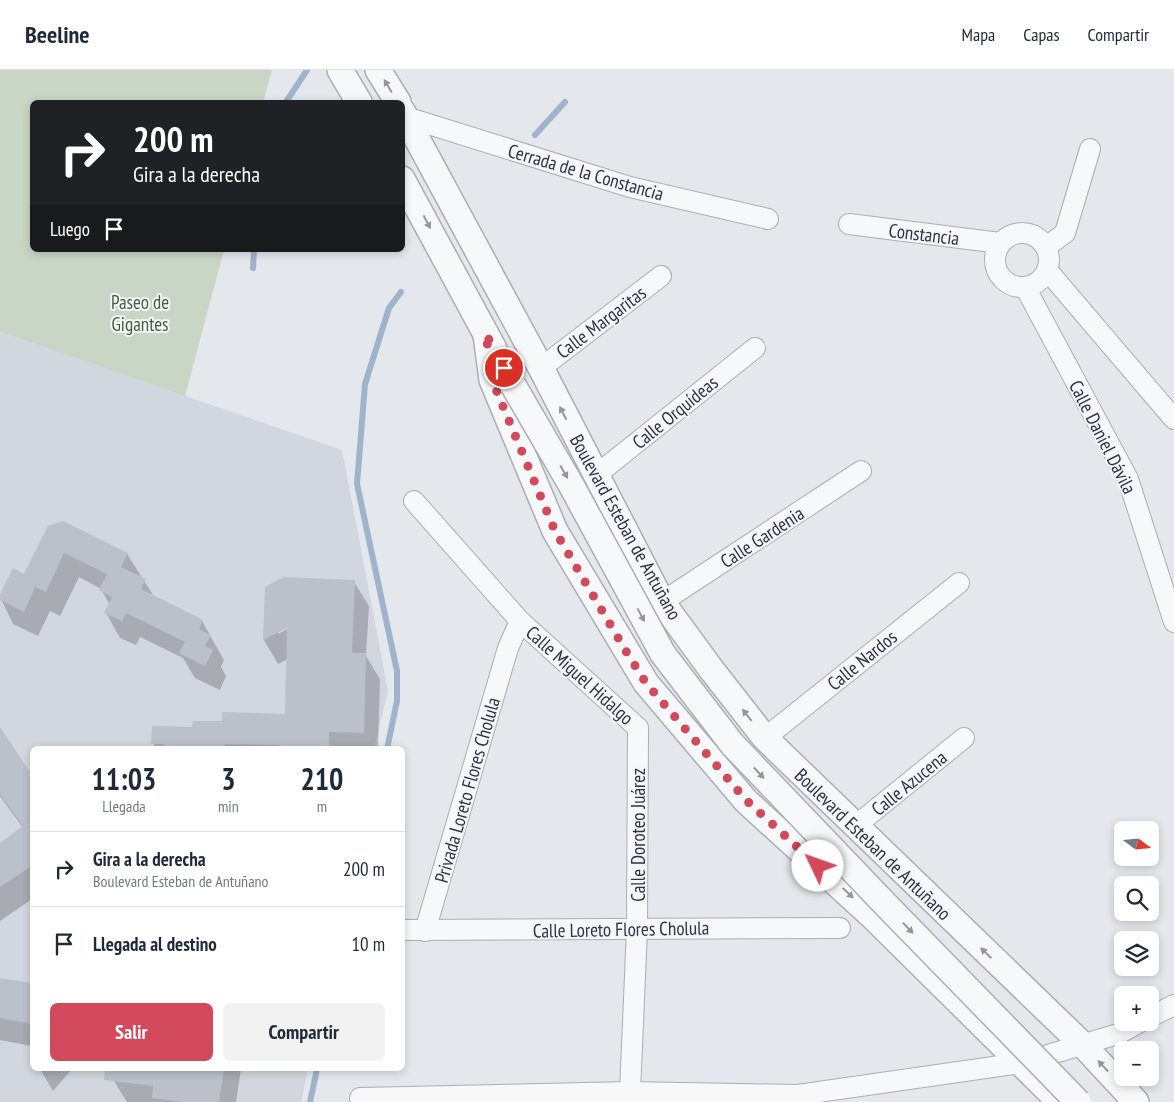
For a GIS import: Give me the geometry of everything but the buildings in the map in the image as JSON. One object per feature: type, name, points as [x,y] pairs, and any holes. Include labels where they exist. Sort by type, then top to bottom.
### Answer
[{"type":"street","points":[[340,70],[358,100]]},
{"type":"street","name":"Boulevard Esteban de Antuñano","points":[[378,70],[396,100]]},
{"type":"street","name":"Cerrada de la Constancia","points":[[405,111],[630,187],[768,219]]},
{"type":"street","name":"Boulevard Esteban de Antuñano","points":[[405,116],[541,368],[595,476],[662,602],[764,738],[854,827],[1083,1045],[1136,1102]]},
{"type":"street","points":[[1046,246],[1065,233],[1090,149]]},
{"type":"street","name":"Boulevard Esteban de Antuñano","points":[[405,185],[513,385],[570,483],[662,654],[732,744],[1078,1102]]},
{"type":"street","name":"Constancia","points":[[849,224],[1000,243]]},
{"type":"street","points":[[1024,232],[1037,236],[1046,246],[1049,258],[1047,270],[1034,284],[1025,287],[1014,286],[1005,281],[998,273],[995,263],[996,252],[1000,243],[1011,235],[1024,232]]},
{"type":"street","points":[[1047,270],[1174,418]]},
{"type":"street","name":"Calle Margaritas","points":[[541,368],[661,276]]},
{"type":"street","name":"Calle Daniel Dávila","points":[[1025,287],[1128,479],[1174,622]]},
{"type":"street","points":[[486,334],[492,380],[555,531],[646,683],[746,800],[874,918],[1060,1102]]},
{"type":"street","name":"Calle Orquídeas","points":[[595,476],[755,348]]},
{"type":"street","name":"Calle Gardenia","points":[[662,602],[861,471]]},
{"type":"street","points":[[414,501],[520,622]]},
{"type":"street","name":"Calle Nardos","points":[[764,738],[959,582]]},
{"type":"street","name":"Calle Miguel Hidalgo","points":[[508,648],[520,622],[638,728]]},
{"type":"street","name":"Privada Loreto Flores Cholula","points":[[425,931],[508,648]]},
{"type":"street","name":"Calle Doroteo Juárez","points":[[630,1092],[637,929],[638,728]]},
{"type":"street","name":"Calle Azucena","points":[[854,827],[964,738]]},
{"type":"street","name":"Calle Loreto Flores Cholula","points":[[405,930],[840,928]]},
{"type":"street","points":[[1159,1013],[1174,1005]]},
{"type":"street","points":[[360,1098],[630,1092],[798,1095],[1021,1063],[1124,1031]]},
{"type":"shaded area","points":[[0,332],[342,450],[388,691],[375,746],[30,746],[30,1071],[308,1071],[301,1102],[0,1102]]},
{"type":"green space","name":"Paseo de Gigantes","points":[[0,70],[272,70],[264,100],[30,100],[30,252],[223,252],[185,396],[0,332]]},
{"type":"waterway","points":[[287,100],[307,70]]},
{"type":"waterway","points":[[535,135],[565,102]]},
{"type":"waterway","points":[[253,268],[254,252]]},
{"type":"waterway","points":[[388,746],[397,701],[397,671],[357,484],[365,384],[389,308],[401,292]]},
{"type":"waterway","points":[[310,1102],[317,1071]]},
{"type":"route","points":[[504,368],[486,334],[492,380],[555,531],[646,683],[746,800],[818,866]]}]
